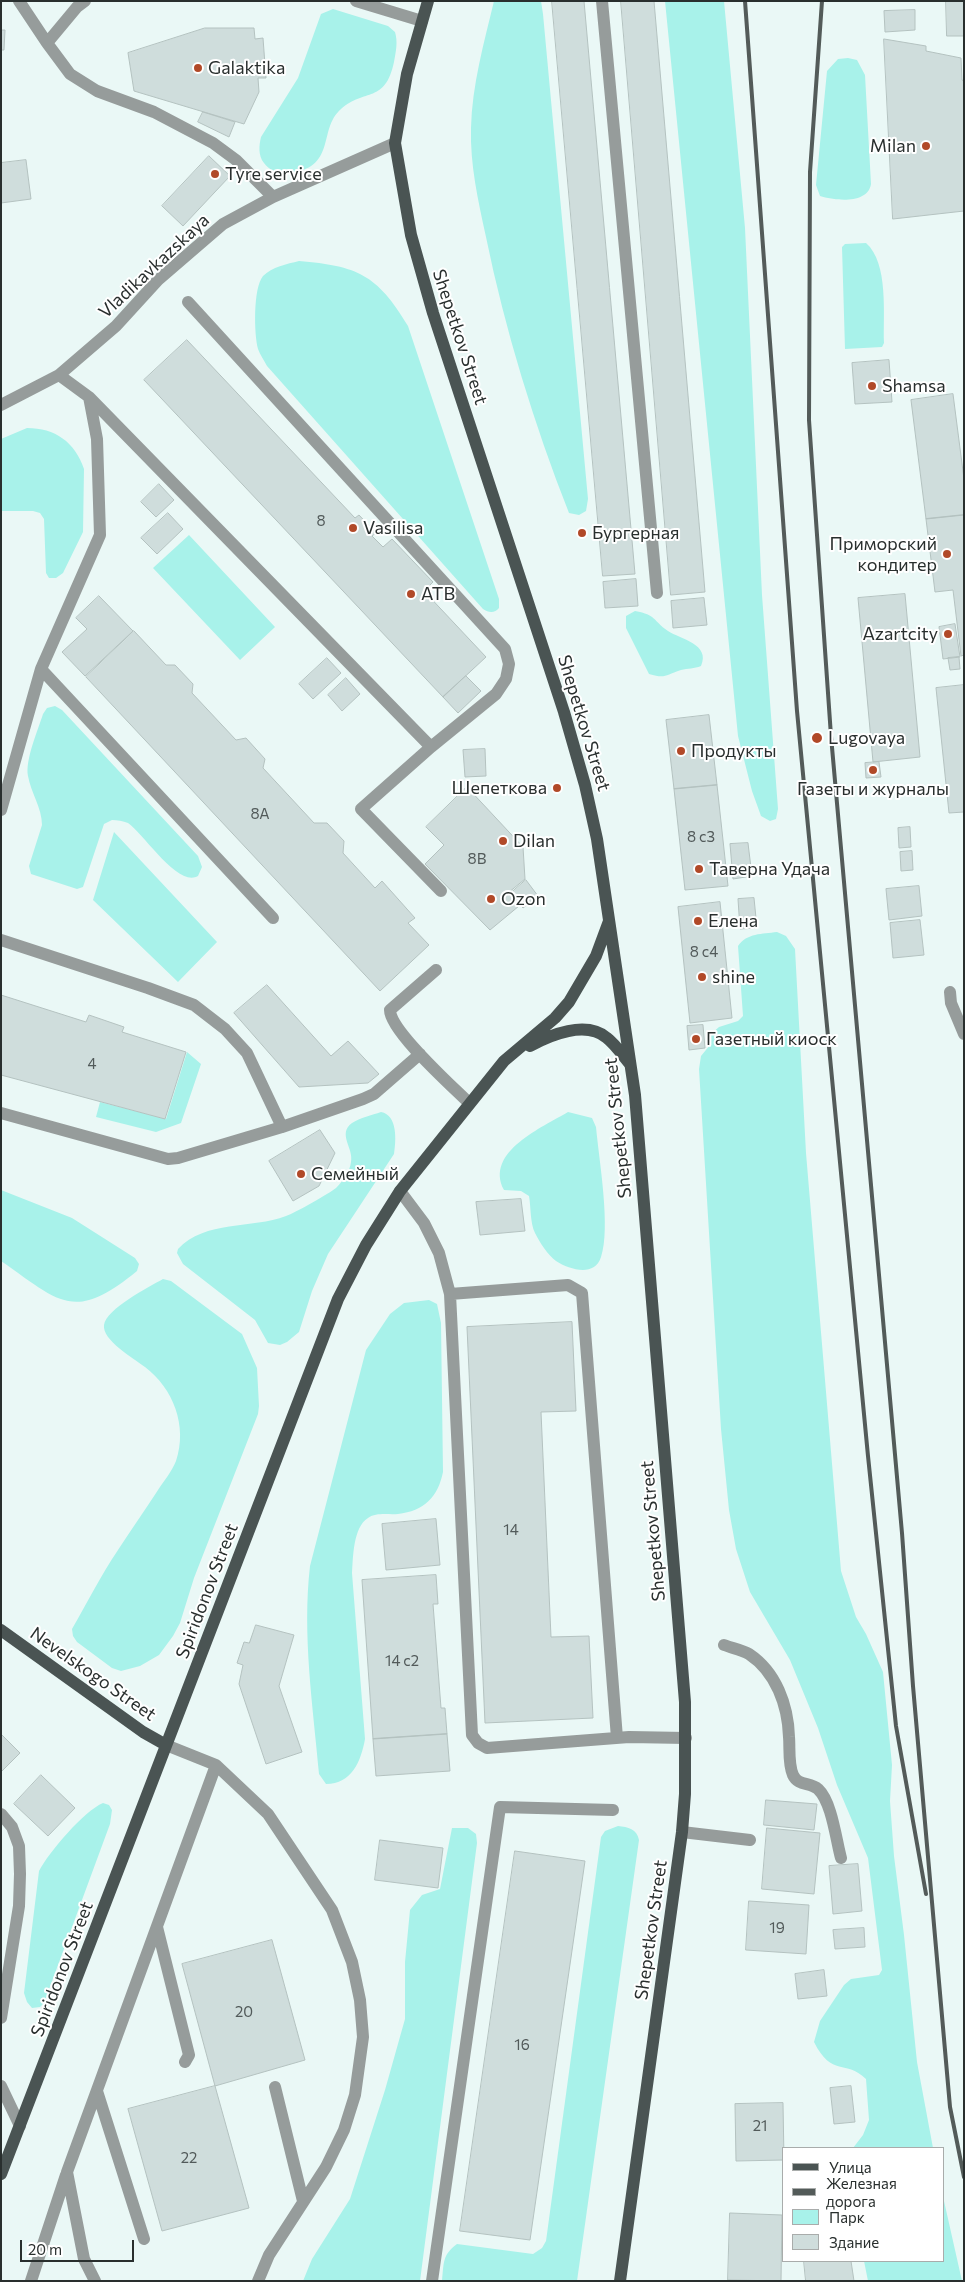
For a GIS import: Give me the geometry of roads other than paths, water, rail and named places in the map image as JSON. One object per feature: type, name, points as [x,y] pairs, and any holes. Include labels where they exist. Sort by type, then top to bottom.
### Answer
[{"type":"main road","name":"Shepetkov Street","points":[[428,1],[407,74],[395,143],[411,235],[433,313],[564,712],[586,785],[610,918],[635,1095],[685,1702],[686,1738],[682,1832],[620,2281]]},
{"type":"main road","name":"Spiridonov Street","points":[[1,2174],[338,1299],[366,1245],[400,1191],[469,1103],[510,1056],[555,1018],[569,1002],[596,956],[610,918]]},
{"type":"main road","name":"Spiridonov Street","points":[[510,1056],[545,1038],[577,1030],[593,1031],[607,1036],[630,1064]]},
{"type":"main road","name":"Nevelskogo Street","points":[[1,1630],[143,1732],[166,1745]]},
{"type":"street","points":[[19,1],[70,74],[97,91],[154,112],[213,143],[236,160],[273,196]]},
{"type":"street","points":[[47,43],[72,13],[85,1]]},
{"type":"street","points":[[356,1],[422,21]]},
{"type":"street","points":[[602,1],[657,593]]},
{"type":"street","name":"Vladikavkazskaya","points":[[1,405],[59,375],[116,326],[158,280],[223,224],[273,196],[395,143]]},
{"type":"street","points":[[188,302],[505,649],[509,664],[506,679],[496,694],[431,747],[361,809],[441,891]]},
{"type":"street","points":[[59,375],[90,397],[431,747]]},
{"type":"street","points":[[1,810],[41,669],[100,535],[97,439],[90,397]]},
{"type":"street","points":[[41,669],[273,918]]},
{"type":"street","points":[[1,940],[194,1005],[225,1028],[247,1053],[282,1127]]},
{"type":"street","points":[[436,970],[390,1010],[394,1025],[469,1103]]},
{"type":"street","points":[[950,992],[951,1003],[964,1034]]},
{"type":"street","points":[[1,1114],[168,1159],[186,1156],[282,1127],[374,1094],[420,1054]]},
{"type":"street","points":[[400,1191],[424,1223],[436,1245],[450,1294],[472,1735],[478,1743],[487,1748],[617,1738],[686,1738]]},
{"type":"street","points":[[450,1294],[568,1285],[582,1293],[617,1738]]},
{"type":"street","points":[[724,1645],[748,1654],[768,1670],[778,1687],[789,1726],[792,1774],[797,1781],[818,1789],[824,1798],[830,1813],[840,1858]]},
{"type":"street","points":[[166,1745],[216,1765],[268,1814],[332,1910],[352,1962],[360,2000],[363,2037],[355,2095],[344,2130],[326,2167],[269,2255],[258,2281]]},
{"type":"street","points":[[31,2281],[67,2172],[216,1765]]},
{"type":"street","points":[[432,2281],[500,1807],[613,1810]]},
{"type":"street","points":[[1,1814],[12,1827],[19,1846],[20,1874],[19,1906],[1,2018]]},
{"type":"street","points":[[682,1832],[750,1840]]},
{"type":"street","points":[[157,1927],[189,2055],[185,2062]]},
{"type":"street","points":[[1,2086],[20,2126]]},
{"type":"street","points":[[275,2087],[303,2200]]},
{"type":"street","points":[[96,2092],[144,2239]]},
{"type":"street","points":[[67,2172],[84,2259],[95,2281]]},
{"type":"railway","points":[[745,1],[797,711],[868,1456],[896,1726],[926,1894]]},
{"type":"railway","points":[[822,1],[810,172],[809,420],[831,736],[902,1533],[913,1686],[950,2107],[964,2177]]},
{"type":"place","name":"Galaktika","points":[[198,68]]},
{"type":"place","name":"Milan","points":[[926,146]]},
{"type":"place","name":"Tyre service","points":[[215,174]]},
{"type":"place","name":"Shamsa","points":[[872,386]]},
{"type":"place","name":"Vasilisa","points":[[353,528]]},
{"type":"place","name":"Бургерная","points":[[582,533]]},
{"type":"place","name":"Приморский кондитер","points":[[947,554]]},
{"type":"place","name":"ATB","points":[[411,594]]},
{"type":"place","name":"Azartcity","points":[[948,634]]},
{"type":"place","name":"Lugovaya","points":[[817,738]]},
{"type":"place","name":"Продукты","points":[[681,751]]},
{"type":"place","name":"Газеты и журналы","points":[[873,770]]},
{"type":"place","name":"Шепеткова","points":[[557,788]]},
{"type":"place","name":"Dilan","points":[[503,841]]},
{"type":"place","name":"Таверна Удача","points":[[699,869]]},
{"type":"place","name":"Ozon","points":[[491,899]]},
{"type":"place","name":"Елена","points":[[698,921]]},
{"type":"place","name":"shine","points":[[702,977]]},
{"type":"place","name":"Газетный киоск","points":[[696,1039]]},
{"type":"place","name":"Семейный","points":[[301,1174]]}]
